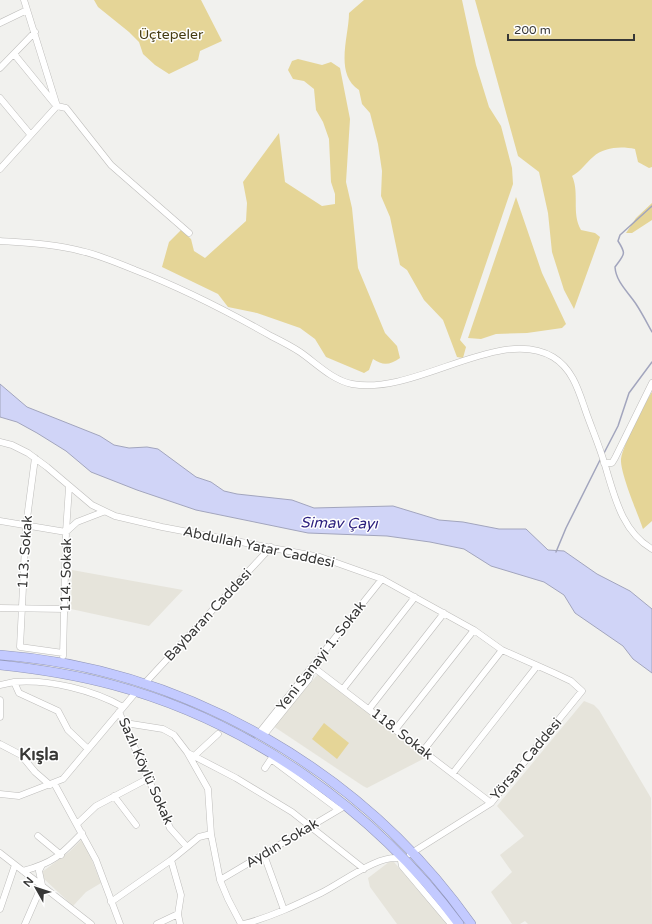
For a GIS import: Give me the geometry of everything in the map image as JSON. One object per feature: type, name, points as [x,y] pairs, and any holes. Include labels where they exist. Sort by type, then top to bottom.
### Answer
[{"type":"highway","points":[[0,655],[64,663],[145,683],[191,700],[261,735],[306,763],[361,804],[409,850],[471,924]]},
{"type":"highway","points":[[0,665],[62,674],[113,685],[187,710],[254,741],[302,772],[342,808],[363,822],[376,828],[404,855],[408,853],[409,850]]},
{"type":"highway","points":[[363,822],[459,924]]},
{"type":"street","points":[[24,0],[57,106]]},
{"type":"street","points":[[0,23],[28,10]]},
{"type":"street","points":[[0,68],[35,32]]},
{"type":"street","points":[[14,54],[57,106],[66,108],[111,165],[189,233]]},
{"type":"street","points":[[0,98],[30,134]]},
{"type":"street","points":[[0,169],[2,161],[57,106]]},
{"type":"street","points":[[0,241],[83,251],[162,280],[216,306],[300,352],[338,378],[351,384],[378,385],[404,381],[502,350],[531,348],[553,357],[563,365],[578,387],[617,504],[629,529],[636,538],[652,549]]},
{"type":"street","points":[[604,463],[612,463],[652,383]]},
{"type":"street","name":"Abdullah Yatar Caddesi","points":[[0,442],[12,445],[47,466],[69,487],[104,512],[162,527],[320,557],[382,579],[474,630],[502,650],[571,681],[582,691]]},
{"type":"street","name":"113. Sokak","points":[[35,458],[26,526],[20,648],[63,653]]},
{"type":"street","name":"114. Sokak","points":[[64,663],[66,532],[69,487]]},
{"type":"street","points":[[0,521],[66,532],[77,522],[104,512]]},
{"type":"street","name":"Baybaran Caddesi","points":[[145,683],[271,547]]},
{"type":"street","name":"Yeni Sanayi 1. Sokak","points":[[261,735],[309,679],[313,667],[382,579]]},
{"type":"street","points":[[343,689],[415,597]]},
{"type":"street","points":[[0,608],[66,609]]},
{"type":"street","points":[[369,709],[444,613]]},
{"type":"street","points":[[395,730],[474,630]]},
{"type":"street","points":[[422,751],[502,650]]},
{"type":"street","points":[[453,773],[537,666]]},
{"type":"street","name":"118. Sokak","points":[[313,667],[491,803]]},
{"type":"street","points":[[0,685],[33,680],[64,685],[112,701],[121,709]]},
{"type":"street","points":[[14,682],[19,693],[58,711],[68,730],[88,749]]},
{"type":"street","name":"Yörsan Caddesi","points":[[402,862],[409,850],[491,803],[582,691]]},
{"type":"street","points":[[0,794],[19,796],[63,779],[136,692]]},
{"type":"street","points":[[0,700],[0,717]]},
{"type":"street","name":"Sazlı Köylü Sokak","points":[[121,709],[125,723],[170,828],[187,847]]},
{"type":"street","points":[[125,723],[163,729],[174,735],[196,767],[208,789],[211,834],[220,880],[228,900],[242,924],[284,910],[323,892],[364,869],[391,858],[402,862],[451,924]]},
{"type":"street","points":[[193,756],[218,734]]},
{"type":"street","points":[[0,744],[21,755],[35,772],[52,784],[77,824],[96,860],[120,924]]},
{"type":"street","points":[[187,752],[274,801],[310,826],[364,869]]},
{"type":"street","points":[[264,768],[270,759],[342,808]]},
{"type":"street","points":[[196,767],[202,761]]},
{"type":"street","points":[[77,824],[96,806],[149,778]]},
{"type":"street","points":[[114,796],[136,825]]},
{"type":"street","name":"Aydın Sokak","points":[[220,880],[342,808]]},
{"type":"street","points":[[23,871],[42,865],[61,855],[82,833]]},
{"type":"street","points":[[111,902],[171,860],[199,837],[211,834]]},
{"type":"street","points":[[38,836],[61,855]]},
{"type":"street","points":[[0,853],[91,924]]},
{"type":"street","points":[[264,855],[284,910]]},
{"type":"street","points":[[171,860],[180,895],[178,914],[180,924]]},
{"type":"street","points":[[0,909],[15,865]]},
{"type":"street","points":[[25,924],[42,885],[39,871],[42,865]]},
{"type":"street","points":[[157,924],[178,914]]},
{"type":"shaded area","points":[[72,570],[183,590],[149,626],[71,609]]},
{"type":"shaded area","points":[[319,673],[413,745],[425,758],[367,788],[273,726]]},
{"type":"shaded area","points":[[584,701],[594,705],[599,710],[651,798],[652,924],[528,924],[525,921],[520,924],[512,924],[491,892],[512,872],[500,855],[524,836],[497,806]]},
{"type":"shaded area","points":[[83,838],[101,883],[86,892],[73,906],[42,877],[42,872],[69,852]]},
{"type":"shaded area","points":[[389,862],[394,862],[447,924],[397,924],[370,887],[368,878]]},
{"type":"green space","name":"Üçtepeler","points":[[94,0],[201,0],[222,41],[200,51],[198,60],[169,74],[155,65],[143,54],[139,42],[98,7]]},
{"type":"green space","points":[[364,0],[462,0],[476,65],[489,107],[501,126],[512,168],[513,184],[460,340],[466,347],[463,358],[457,357],[443,320],[424,300],[407,270],[400,265],[390,217],[381,196],[382,171],[378,144],[370,113],[362,104],[359,90],[351,83],[347,74],[345,54],[349,13]]},
{"type":"green space","points":[[475,0],[652,0],[652,167],[649,168],[638,162],[635,149],[613,148],[597,154],[572,176],[575,189],[576,217],[581,230],[595,233],[600,237],[574,309],[564,290],[552,252],[548,213],[539,172],[518,156]]},
{"type":"green space","points":[[298,59],[322,65],[331,62],[340,68],[350,119],[346,182],[352,208],[358,268],[385,333],[397,346],[400,358],[386,364],[380,363],[373,359],[369,370],[364,373],[326,357],[315,339],[300,328],[257,313],[228,307],[218,294],[162,267],[169,242],[181,230],[191,239],[194,251],[205,258],[246,221],[247,203],[243,182],[279,133],[285,182],[322,206],[335,204],[335,194],[331,182],[329,139],[323,122],[316,110],[314,89],[304,81],[293,79],[288,70],[292,61]]},
{"type":"green space","points":[[516,197],[542,273],[566,324],[562,328],[527,333],[496,334],[481,339],[468,338]]},
{"type":"green space","points":[[652,203],[652,220],[632,233],[626,233],[636,218]]},
{"type":"green space","points":[[652,392],[652,521],[643,529],[623,474],[621,459],[639,415]]},
{"type":"green space","points":[[324,723],[349,743],[337,759],[312,739]]},
{"type":"water","name":"Simav Çayı","points":[[0,384],[27,407],[100,436],[114,445],[129,448],[147,447],[158,449],[196,477],[211,482],[224,491],[237,494],[292,500],[314,508],[393,506],[439,520],[463,522],[499,529],[526,529],[548,550],[564,551],[597,574],[630,591],[652,609],[652,673],[633,659],[623,646],[575,613],[564,595],[544,582],[491,566],[464,549],[430,542],[387,536],[308,533],[196,510],[137,490],[91,472],[66,451],[37,433],[17,422],[0,417]]},
{"type":"waterway","points":[[652,206],[620,235],[618,241],[623,249],[623,254],[615,267],[620,282],[638,307],[652,332]]},
{"type":"waterway","points":[[603,455],[618,426],[629,393],[652,362]]},
{"type":"waterway","points":[[556,552],[566,528],[600,460]]},
{"type":"district","name":"Kışla","points":[[39,754]]}]
